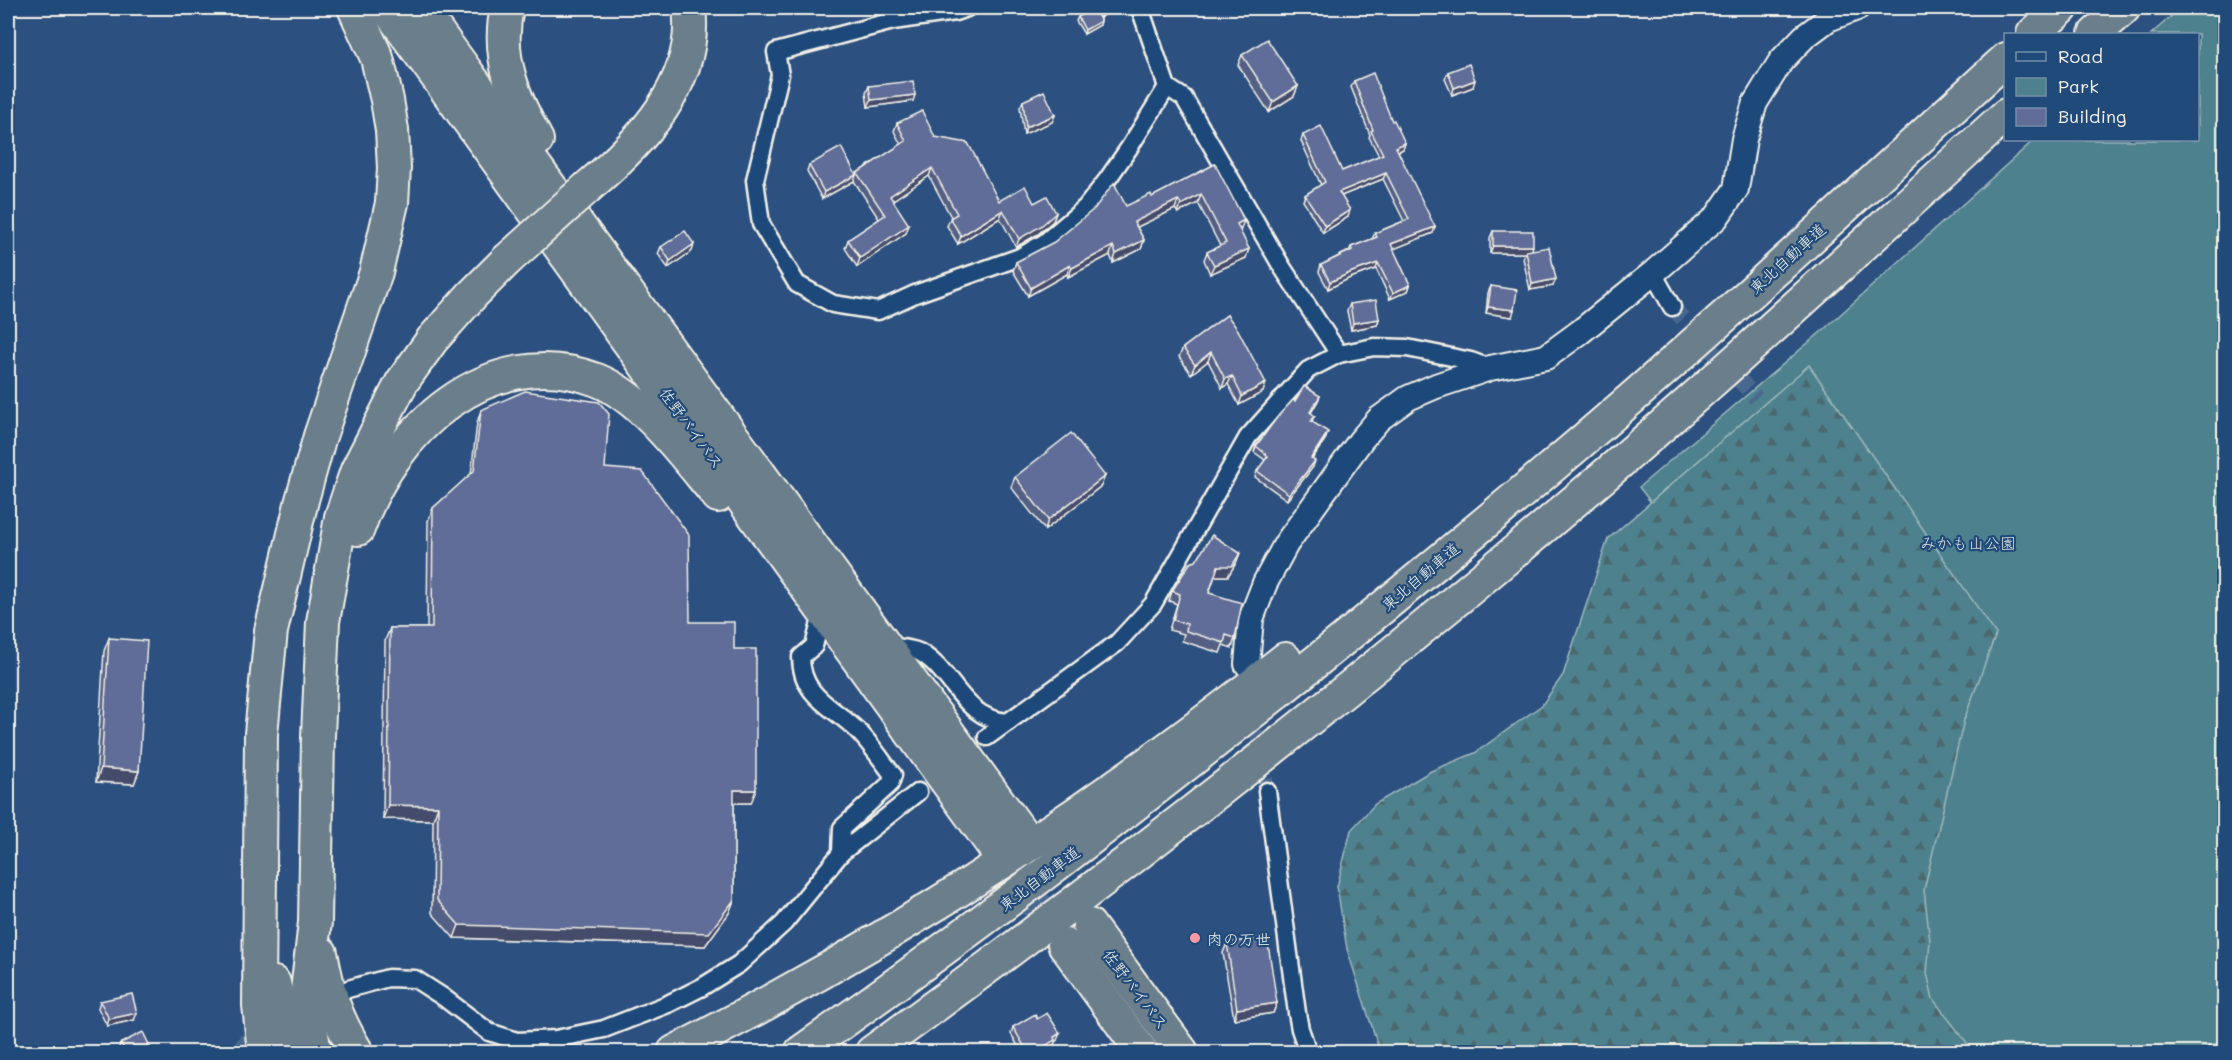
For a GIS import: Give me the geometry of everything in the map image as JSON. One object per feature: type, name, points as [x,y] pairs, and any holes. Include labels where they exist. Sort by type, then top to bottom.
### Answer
[{"type":"highway","points":[[264,1053],[260,1005],[261,734],[271,632],[302,500],[320,436],[376,272],[392,203],[394,168],[392,130],[387,100],[377,58],[354,8]]},
{"type":"highway","name":"佐野バイパス","points":[[387,8],[996,850]]},
{"type":"highway","name":"佐野バイパス","points":[[420,8],[1021,832]]},
{"type":"highway","points":[[507,8],[503,22],[503,47],[519,108],[543,151],[718,394],[759,474]]},
{"type":"highway","points":[[584,179],[647,97],[666,55],[669,33],[667,8]]},
{"type":"highway","points":[[283,584],[317,515],[352,433],[391,365],[442,299],[502,251],[584,179],[626,152],[645,132],[669,96],[685,61],[689,36],[688,8]]},
{"type":"highway","points":[[2033,33],[2062,8]]},
{"type":"highway","points":[[2096,33],[2124,8]]},
{"type":"highway","name":"東北自動車道","points":[[801,1053],[995,911],[1173,775],[1387,604],[1669,364],[2004,61]]},
{"type":"highway","points":[[872,1053],[1018,947],[1149,846],[1412,636],[1669,419],[2004,117]]},
{"type":"highway","points":[[315,1053],[306,1000],[315,922],[318,736],[323,622],[341,517],[357,470],[402,382],[432,340],[472,295],[502,251]]},
{"type":"highway","points":[[323,622],[372,493],[398,454],[432,416],[475,386],[508,374],[530,370],[550,370],[598,381],[632,402],[666,434],[743,525],[797,575]]},
{"type":"highway","points":[[674,1053],[863,949],[1034,842],[1111,790],[1257,681],[1374,588],[1530,484]]},
{"type":"highway","points":[[315,922],[328,993],[341,1025],[357,1053]]},
{"type":"highway","name":"佐野バイパス","points":[[1089,925],[1182,1053]]},
{"type":"highway","points":[[261,926],[290,1053]]},
{"type":"highway","name":"佐野バイパス","points":[[1064,944],[1142,1053]]},
{"type":"street","points":[[967,8],[956,12],[893,21],[776,52],[780,75],[755,180],[762,224],[797,284],[833,304],[878,312],[915,294],[1020,257],[1044,243],[1086,207],[1130,148],[1167,87]]},
{"type":"street","points":[[1140,8],[1167,87],[1184,99],[1281,267],[1338,354]]},
{"type":"street","points":[[1247,664],[1251,619],[1265,583],[1286,544],[1361,440],[1379,419],[1408,398],[1490,368],[1546,357],[1653,273],[1716,218],[1736,189],[1744,139],[1755,103],[1781,61],[1803,37],[1828,19],[1857,8]]},
{"type":"street","points":[[1653,273],[1672,308]]},
{"type":"street","points":[[987,737],[1117,643],[1146,611],[1169,577],[1248,436],[1308,370],[1338,354],[1374,347],[1407,348],[1471,361],[1490,368]]},
{"type":"street","points":[[823,611],[814,646],[801,657],[801,672],[814,694],[859,731],[893,775],[890,784],[842,828],[841,853]]},
{"type":"street","points":[[883,645],[917,651],[934,664],[969,705],[992,721],[1008,722]]},
{"type":"street","points":[[1267,791],[1297,1012],[1308,1053]]},
{"type":"street","points":[[348,988],[388,978],[416,979],[489,1032],[517,1041],[556,1039],[604,1029],[668,1004],[740,964],[784,923],[841,853],[918,792]]},
{"type":"green space","name":"みかも山公園","points":[[2181,8],[2224,8],[2224,1041],[2191,1052],[1839,1052],[1716,587],[1639,487],[1822,331],[2033,141],[2199,141],[2199,33],[2152,33]]},
{"type":"green space","points":[[1809,365],[1996,634],[1964,720],[1924,890],[1930,941],[1927,973],[1933,999],[1974,1052],[1380,1052],[1347,949],[1337,887],[1351,830],[1375,804],[1431,771],[1475,753],[1542,705],[1563,675],[1608,539]]},
{"type":"building","points":[[1093,8],[1101,21],[1085,30],[1078,17]]},
{"type":"building","points":[[1267,39],[1298,86],[1273,102],[1242,55]]},
{"type":"building","points":[[1469,64],[1475,80],[1454,88],[1448,72]]},
{"type":"building","points":[[1373,73],[1392,121],[1394,120],[1405,143],[1396,147],[1435,227],[1391,244],[1410,285],[1393,293],[1378,263],[1330,282],[1321,265],[1352,250],[1351,247],[1377,237],[1375,233],[1409,219],[1386,173],[1339,192],[1350,210],[1325,226],[1305,195],[1325,182],[1303,135],[1321,126],[1342,171],[1383,154],[1371,131],[1373,130],[1354,81]]},
{"type":"building","points":[[913,81],[915,95],[871,100],[869,86]]},
{"type":"building","points":[[1044,91],[1055,115],[1026,127],[1023,101]]},
{"type":"building","points":[[922,111],[935,137],[968,143],[999,201],[1025,186],[1034,203],[1047,196],[1056,213],[1041,226],[1019,239],[1003,210],[961,236],[950,218],[957,214],[932,168],[890,196],[909,225],[860,258],[848,240],[885,215],[857,173],[906,141],[897,123]]},
{"type":"building","points":[[841,147],[856,175],[824,192],[809,165]]},
{"type":"building","points":[[1215,164],[1244,220],[1237,224],[1249,249],[1214,265],[1207,252],[1226,243],[1201,194],[1181,205],[1178,200],[1134,222],[1144,240],[1116,254],[1113,246],[1072,268],[1070,265],[1031,288],[1016,262],[1054,242],[1094,209],[1114,183],[1126,206],[1151,194],[1152,197]]},
{"type":"building","points":[[685,231],[694,244],[670,261],[661,247]]},
{"type":"building","points":[[1493,231],[1533,231],[1533,246],[1493,246]]},
{"type":"building","points":[[1549,247],[1556,279],[1532,284],[1526,251]]},
{"type":"building","points":[[1491,286],[1517,290],[1514,310],[1488,307]]},
{"type":"building","points":[[1376,300],[1379,319],[1353,323],[1350,304]]},
{"type":"building","points":[[1227,315],[1238,330],[1266,383],[1242,396],[1232,376],[1225,379],[1211,352],[1195,365],[1183,348]]},
{"type":"building","points":[[1304,386],[1320,396],[1310,412],[1315,416],[1311,421],[1328,432],[1311,458],[1315,461],[1289,494],[1257,471],[1268,456],[1256,446],[1279,415],[1293,400],[1295,401]]},
{"type":"building","points":[[525,391],[599,402],[609,414],[605,468],[642,471],[689,535],[690,622],[734,622],[734,649],[756,649],[756,790],[734,790],[734,900],[709,933],[459,925],[437,900],[438,806],[388,805],[390,628],[432,628],[433,508],[474,471],[481,410]]},
{"type":"building","points":[[1071,433],[1105,476],[1048,520],[1015,477]]},
{"type":"building","points":[[1212,535],[1240,553],[1232,566],[1218,566],[1209,593],[1242,603],[1235,638],[1226,635],[1224,643],[1186,631],[1187,624],[1173,620],[1180,594],[1172,591],[1190,563],[1196,561]]},
{"type":"building","points":[[109,638],[147,641],[139,771],[101,768]]},
{"type":"building","points":[[1267,937],[1277,1003],[1237,1009],[1227,943]]},
{"type":"building","points":[[132,994],[137,1013],[109,1019],[100,1001]]},
{"type":"building","points":[[1047,1013],[1060,1033],[1054,1037],[1055,1040],[1034,1053],[1028,1053],[1013,1027],[1035,1014],[1037,1019]]},
{"type":"building","points":[[143,1032],[153,1053],[126,1053],[121,1043]]},
{"type":"building","points":[[973,1048],[1014,1051],[1014,1053],[973,1053]]},
{"type":"tunnel","points":[[1672,307],[1756,398]]},
{"type":"tunnel","points":[[1254,707],[1267,791]]},
{"type":"tunnel","points":[[918,792],[987,737]]},
{"type":"tunnel","points":[[996,850],[1064,943]]},
{"type":"tunnel","points":[[1034,850],[1089,925]]},
{"type":"tunnel","points":[[239,1052],[246,1041],[267,1030]]},
{"type":"place","name":"肉の万世","points":[[1195,938]]}]
